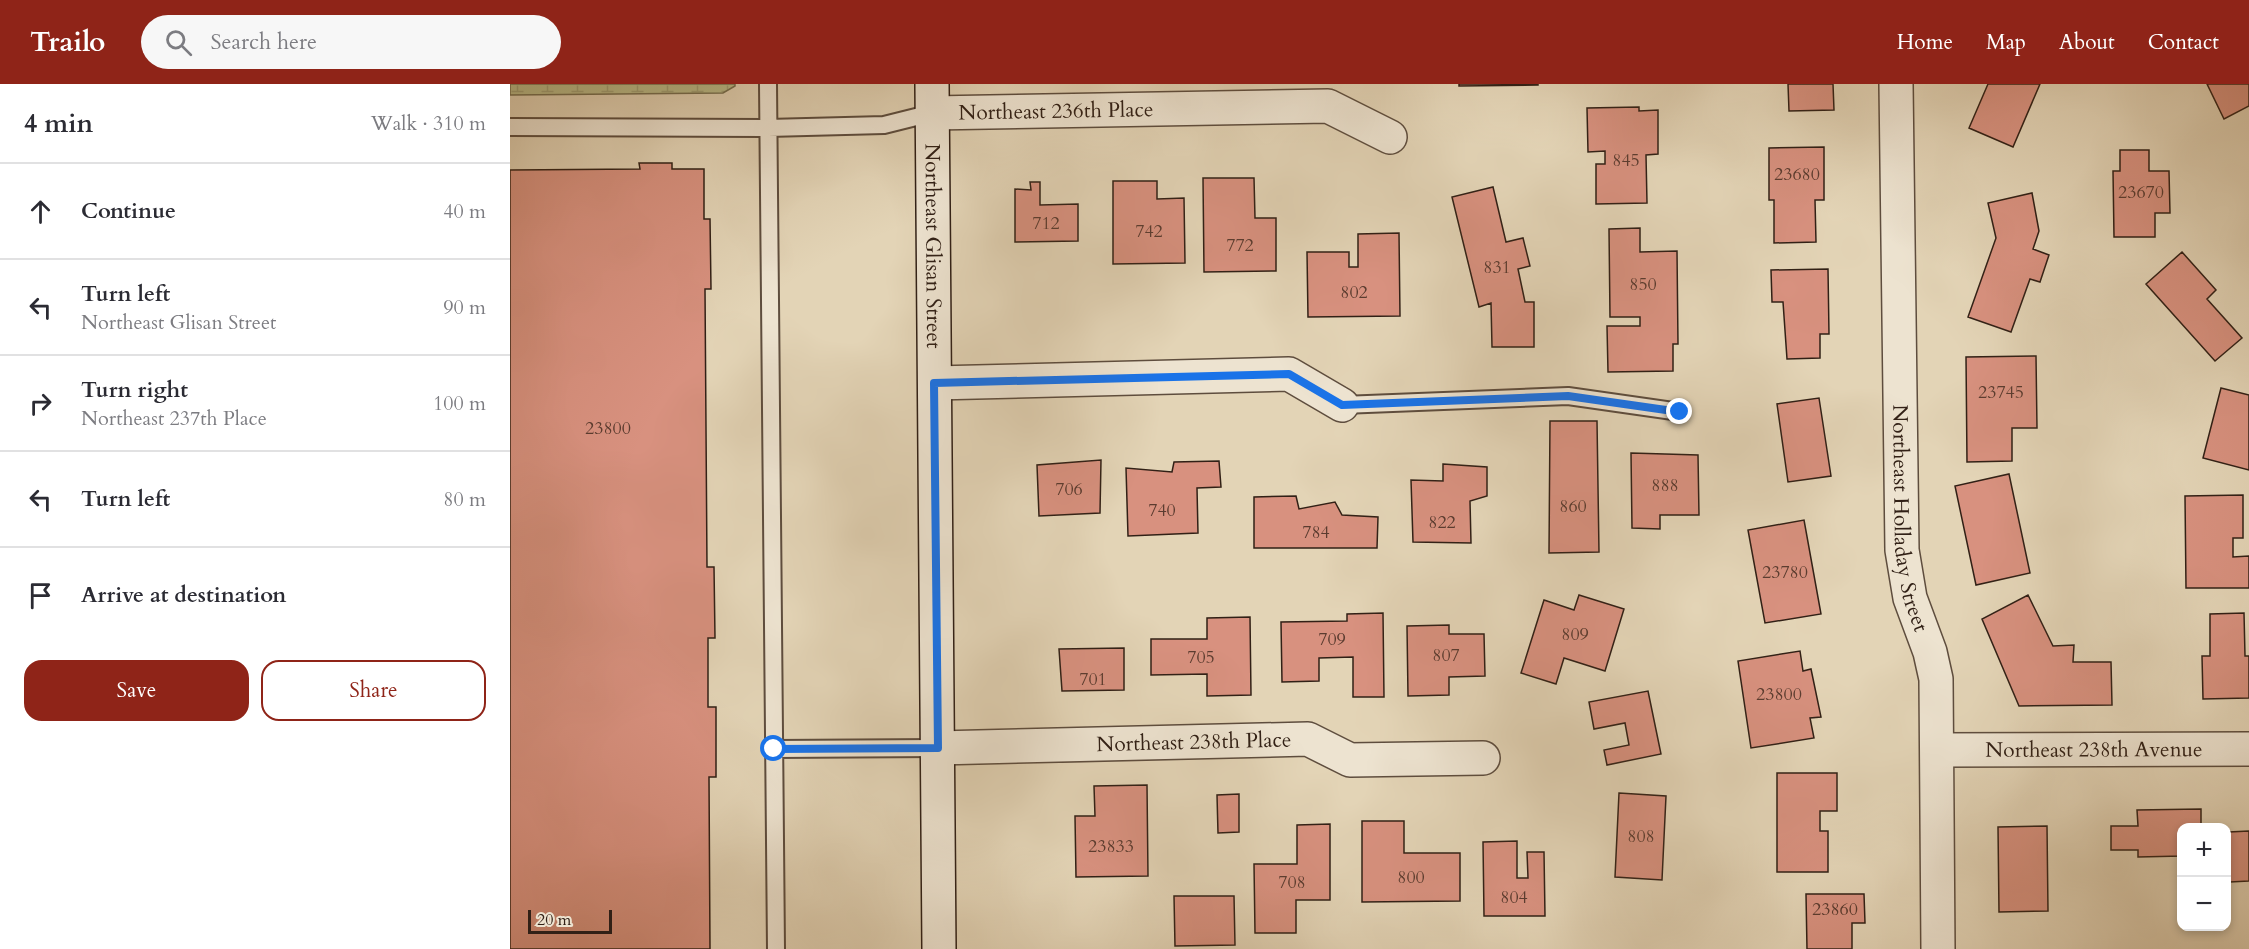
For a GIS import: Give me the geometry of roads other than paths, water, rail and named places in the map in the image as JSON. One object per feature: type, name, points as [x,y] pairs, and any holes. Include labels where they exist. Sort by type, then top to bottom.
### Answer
[{"type":"street","name":"Northeast Holladay Street","points":[[1896,84],[1902,550],[1910,598],[1930,652],[1936,679],[1938,949]]},
{"type":"street","name":"Northeast 236th Place","points":[[932,99],[1328,106],[1390,137]]},
{"type":"street","name":"Northeast Glisan Street","points":[[932,99],[939,949]]},
{"type":"street","points":[[934,383],[1289,374],[1342,405]]},
{"type":"street","name":"Northeast 238th Place","points":[[938,748],[1308,739],[1350,760],[1483,758]]},
{"type":"street","name":"Northeast 238th Avenue","points":[[1938,750],[2249,749]]},
{"type":"lane","points":[[768,84],[776,949]]},
{"type":"lane","points":[[510,127],[768,128],[884,125],[932,99]]},
{"type":"lane","points":[[1342,405],[1568,396],[1680,412]]},
{"type":"lane","points":[[774,749],[938,748]]}]
